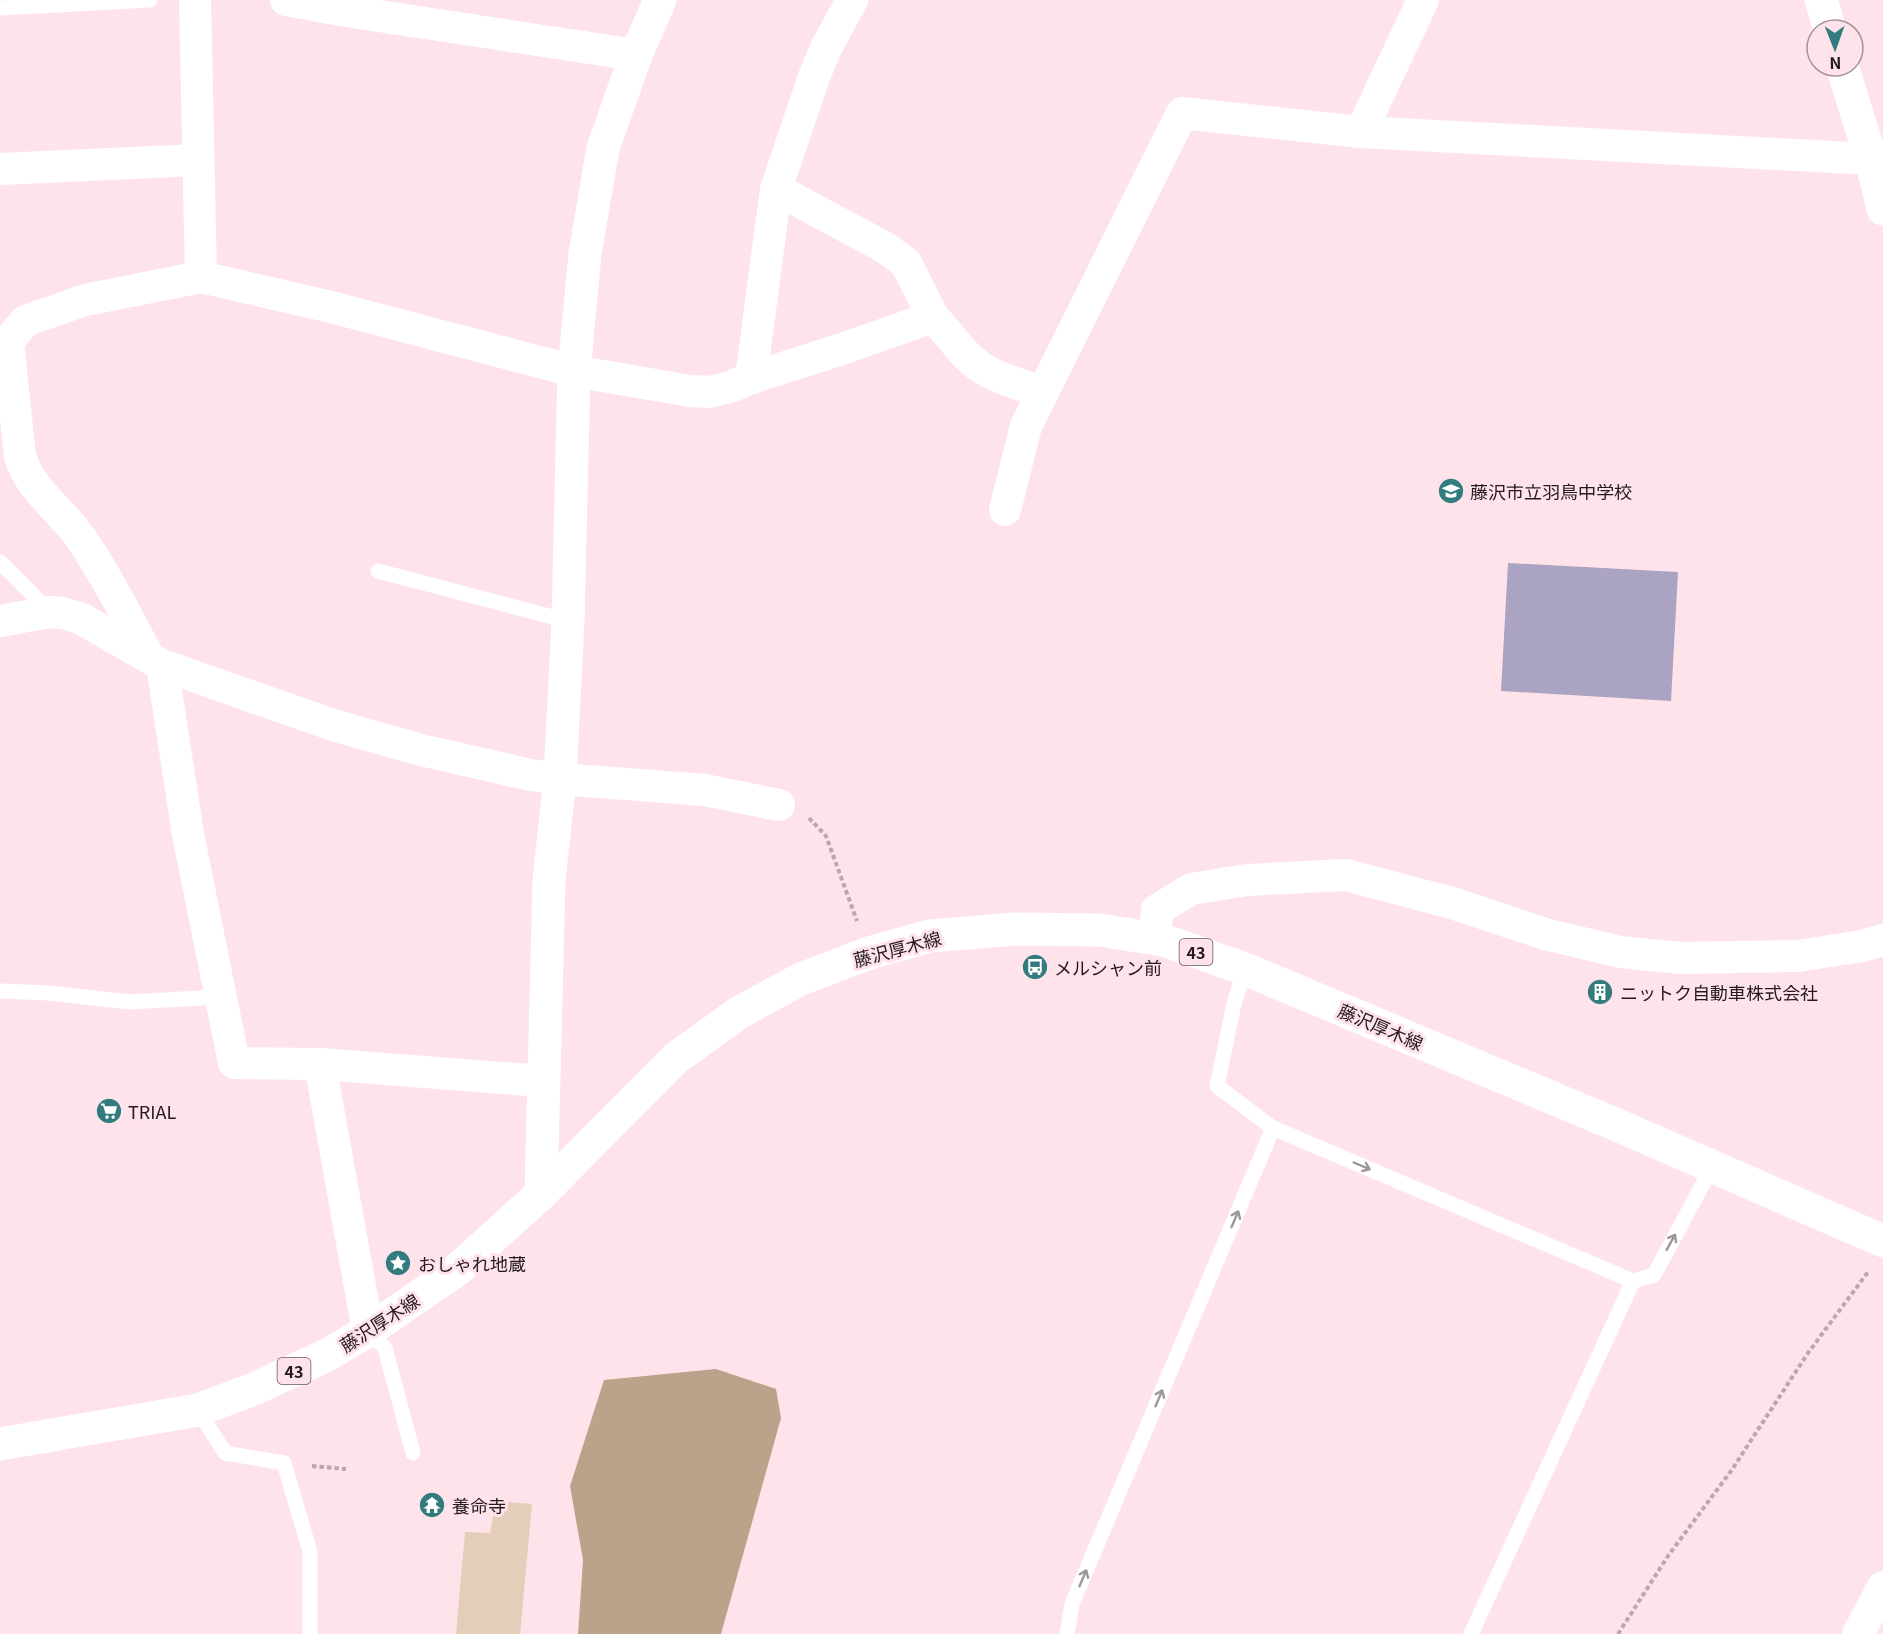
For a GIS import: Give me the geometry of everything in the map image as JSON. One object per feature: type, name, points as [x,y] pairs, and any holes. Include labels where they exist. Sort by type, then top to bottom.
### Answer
[{"type":"main road","points":[[541,1194],[549,880],[560,779],[568,621],[574,371],[585,254],[603,148],[636,55],[660,0]]},
{"type":"main road","points":[[1821,0],[1826,18]]},
{"type":"main road","points":[[1846,78],[1871,159],[1883,209]]},
{"type":"main road","name":"藤沢厚木線","points":[[0,1444],[198,1410],[254,1389],[327,1355],[368,1331],[457,1270],[541,1194],[676,1058],[740,1012],[801,979],[869,953],[930,936],[1015,929],[1099,930],[1155,937],[1245,969],[1883,1241]]},
{"type":"street","points":[[195,0],[201,277]]},
{"type":"street","points":[[286,0],[636,55]]},
{"type":"street","points":[[751,378],[776,189],[814,77],[825,50],[852,0]]},
{"type":"street","points":[[1361,132],[1423,0]]},
{"type":"street","points":[[1005,510],[1026,426],[1182,113],[1361,132],[1871,159]]},
{"type":"street","points":[[0,170],[198,160]]},
{"type":"street","points":[[776,189],[884,247],[906,263],[933,317],[968,357],[981,368],[1043,392]]},
{"type":"street","points":[[543,1081],[320,1064],[234,1063],[219,997],[155,660],[83,541],[68,520],[30,480],[24,469],[20,456],[8,342],[25,321],[85,300],[201,277],[331,307],[574,371],[690,391],[709,392],[730,387],[933,317]]},
{"type":"street","points":[[0,621],[50,612],[80,618],[155,660],[375,739],[531,775],[705,790],[779,805]]},
{"type":"street","points":[[1155,937],[1157,910],[1191,889],[1247,880],[1346,875],[1452,903],[1545,934],[1620,952],[1680,958],[1798,956],[1862,946],[1883,940]]},
{"type":"street","points":[[320,1064],[368,1331]]},
{"type":"street","points":[[1858,1634],[1880,1599]]},
{"type":"lane","points":[[0,8],[150,0]]},
{"type":"lane","points":[[0,562],[50,612]]},
{"type":"lane","points":[[378,571],[568,621]]},
{"type":"lane","points":[[1245,969],[1234,1004],[1217,1086],[1273,1128],[1633,1281],[1654,1275],[1712,1167]]},
{"type":"lane","points":[[0,991],[49,993],[129,1002],[219,997]]},
{"type":"lane","points":[[1067,1634],[1072,1604],[1273,1128]]},
{"type":"lane","points":[[1471,1634],[1633,1281]]},
{"type":"lane","points":[[368,1331],[385,1348],[413,1453]]},
{"type":"lane","points":[[198,1410],[225,1453],[284,1463],[310,1552],[310,1634]]},
{"type":"path","points":[[779,805],[796,810],[812,820],[826,836],[869,953]]},
{"type":"path","points":[[1618,1634],[1668,1556],[1731,1471],[1808,1353],[1869,1271]]},
{"type":"shaded area","points":[[1508,563],[1678,572],[1671,701],[1501,691]]},
{"type":"shaded area","points":[[716,1369],[776,1389],[781,1418],[721,1634],[578,1634],[583,1560],[570,1486],[604,1380]]},
{"type":"shaded area","points":[[496,1501],[532,1504],[520,1634],[456,1634],[465,1532],[490,1533]]},
{"type":"place","name":"藤沢市立羽鳥中学校","points":[[1451,491]]},
{"type":"place","name":"メルシャン前","points":[[1035,967]]},
{"type":"place","name":"ニットク自動車株式会社","points":[[1600,992]]},
{"type":"place","name":"TRIAL","points":[[109,1111]]},
{"type":"place","name":"おしゃれ地蔵","points":[[398,1263]]},
{"type":"place","name":"養命寺","points":[[432,1505]]}]
